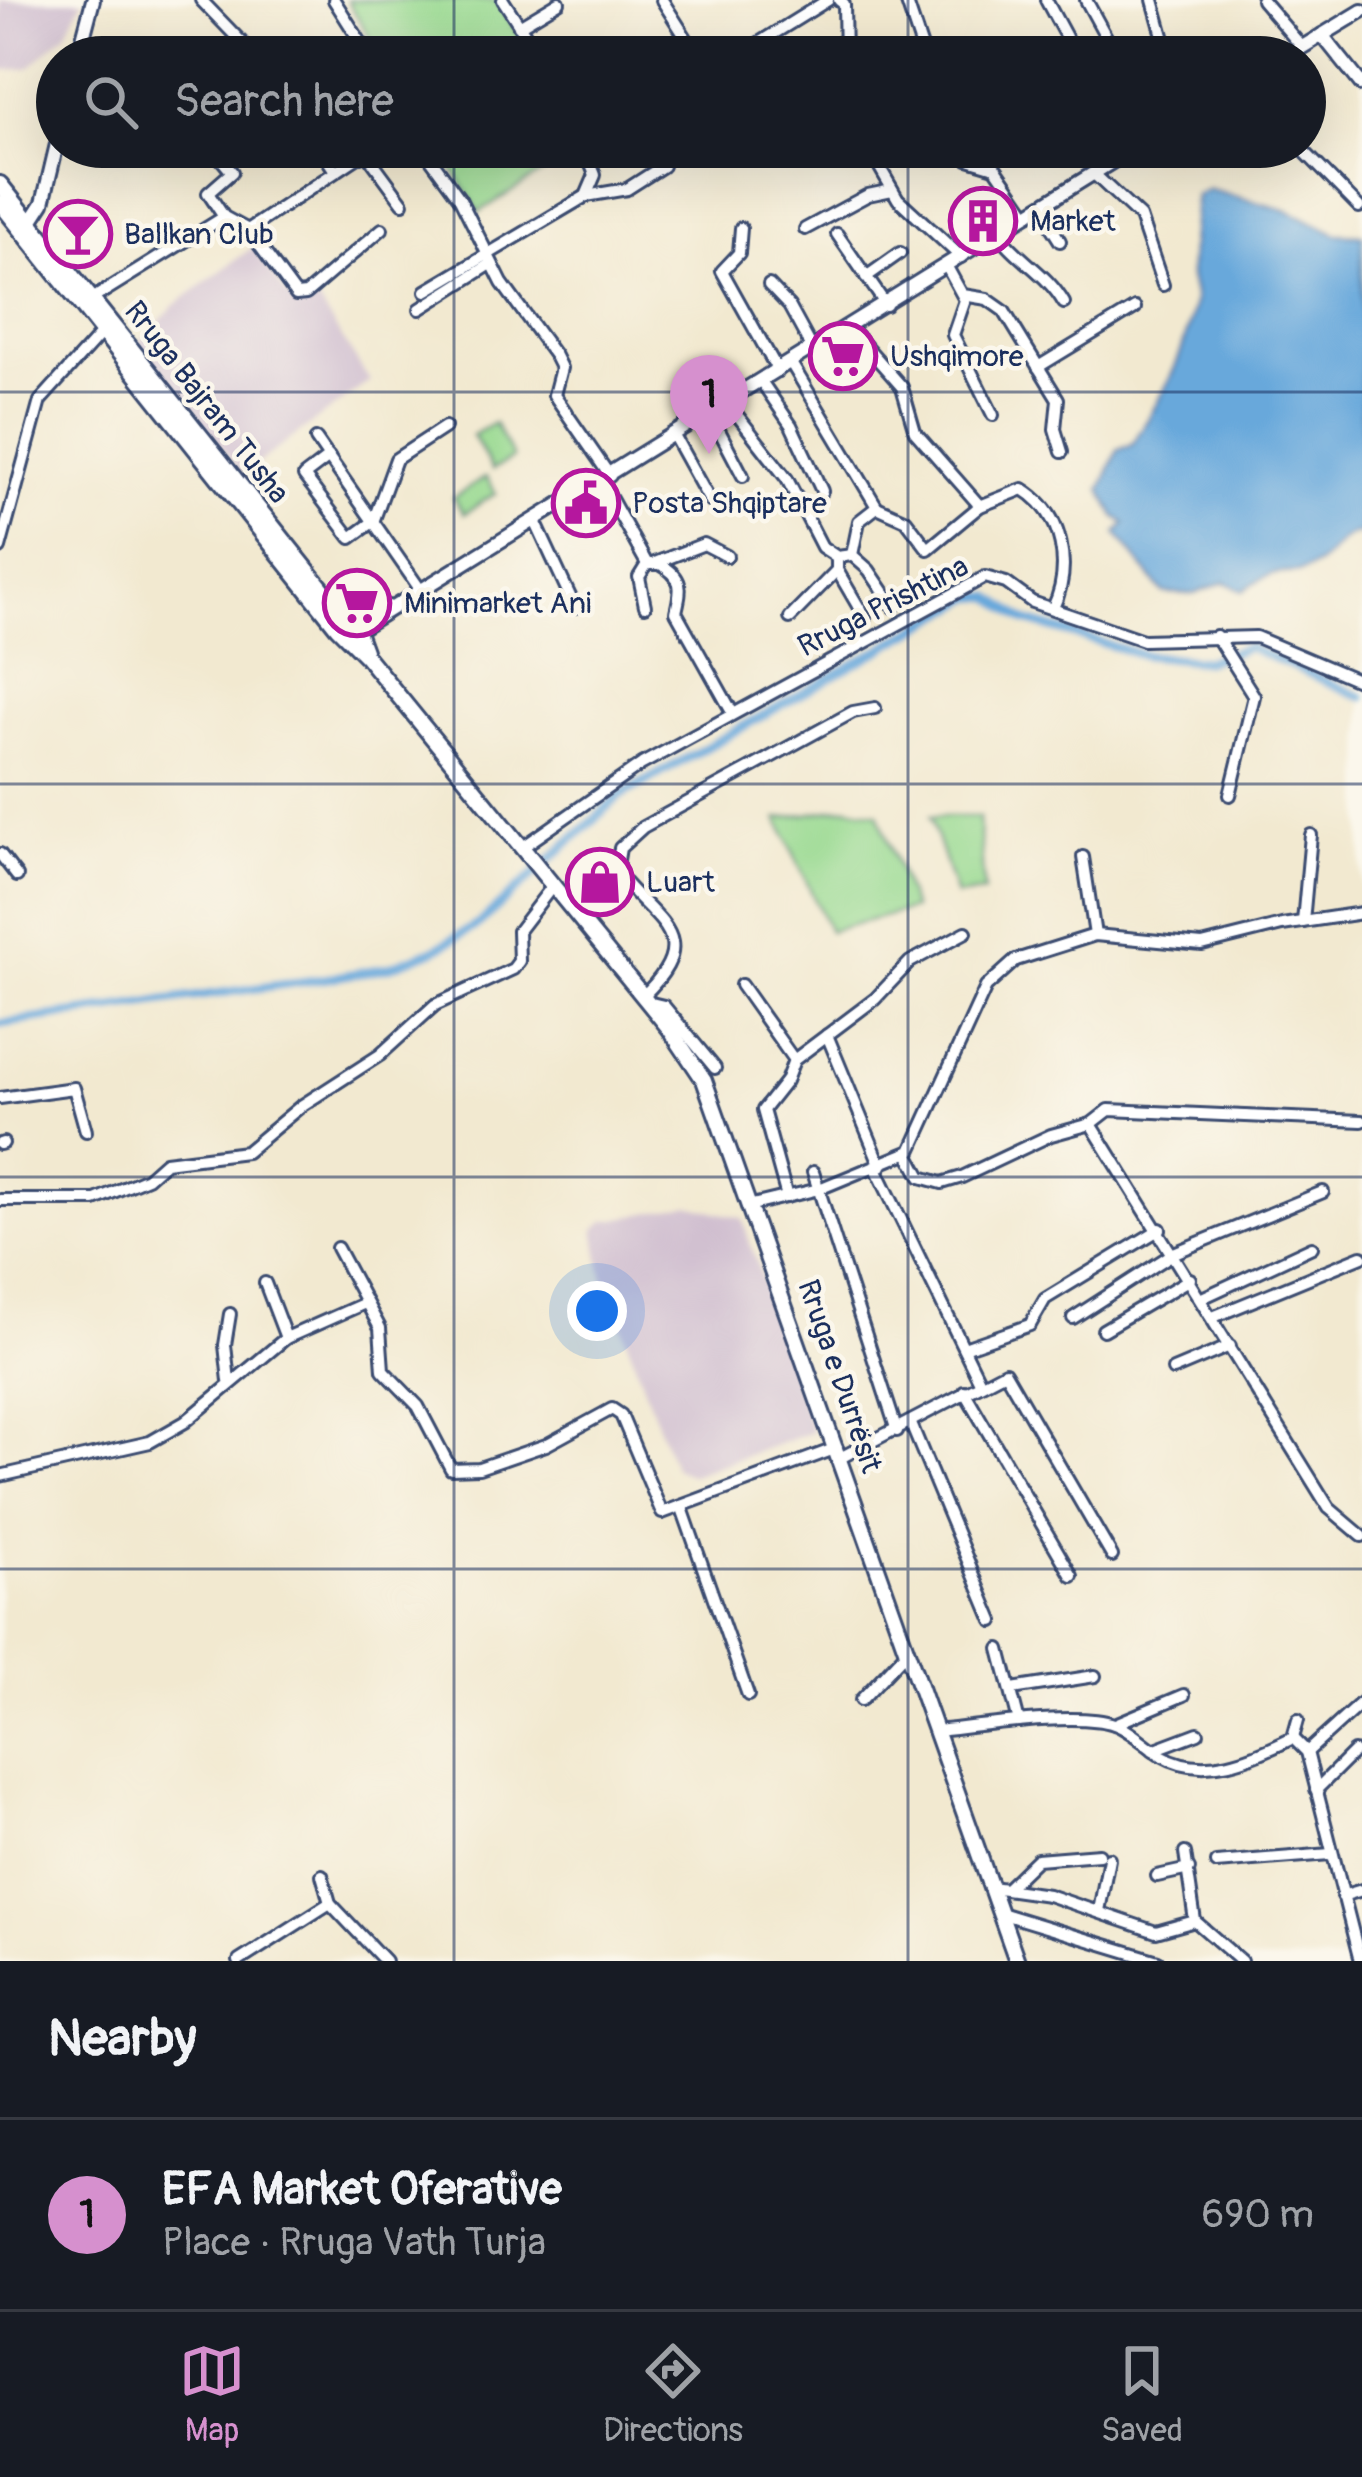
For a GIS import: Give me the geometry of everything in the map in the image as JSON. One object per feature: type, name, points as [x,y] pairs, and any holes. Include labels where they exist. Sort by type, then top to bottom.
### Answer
[{"type":"main road","name":"Rruga Bajram Tusha","points":[[0,184],[92,299],[106,328]]},
{"type":"main road","name":"Rruga Bajram Tusha","points":[[0,202],[526,851]]},
{"type":"main road","name":"Rruga e Durrësit","points":[[526,851],[704,1080],[936,1731],[999,1887],[1000,1913],[1018,1961]]},
{"type":"street","points":[[84,36],[93,0]]},
{"type":"street","points":[[201,0],[236,36]]},
{"type":"street","points":[[334,0],[357,36]]},
{"type":"street","points":[[503,0],[526,36]]},
{"type":"street","points":[[662,0],[685,36]]},
{"type":"street","points":[[770,36],[828,0]]},
{"type":"street","points":[[906,0],[919,36]]},
{"type":"street","points":[[1046,0],[1065,36]]},
{"type":"street","points":[[1085,0],[1105,36]]},
{"type":"street","points":[[1153,0],[1162,36]]},
{"type":"street","points":[[1262,0],[1293,36]]},
{"type":"street","points":[[845,1],[845,36]]},
{"type":"street","points":[[519,26],[559,2]]},
{"type":"street","points":[[1322,35],[1362,11]]},
{"type":"street","points":[[1326,40],[1362,86]]},
{"type":"street","points":[[30,223],[43,203],[51,168]]},
{"type":"street","points":[[229,168],[232,172],[208,193],[224,217],[248,230],[296,295],[306,294],[382,230]]},
{"type":"street","points":[[248,230],[339,168]]},
{"type":"street","points":[[378,168],[403,202]]},
{"type":"street","points":[[437,168],[460,199],[489,261],[555,356],[560,373],[554,395],[651,564],[680,582],[676,612],[732,712]]},
{"type":"street","points":[[586,196],[595,175],[592,168]]},
{"type":"street","points":[[420,309],[586,196],[627,189],[660,168]]},
{"type":"street","points":[[880,168],[892,190],[962,257]]},
{"type":"street","points":[[996,168],[1060,241]]},
{"type":"street","points":[[346,628],[407,602],[1103,168]]},
{"type":"street","points":[[1321,168],[1359,207]]},
{"type":"street","points":[[1094,174],[1140,218],[1163,285]]},
{"type":"street","points":[[805,229],[868,195],[892,190]]},
{"type":"street","points":[[92,299],[224,217]]},
{"type":"street","points":[[740,228],[739,253],[722,271],[778,371]]},
{"type":"street","points":[[837,234],[886,305]]},
{"type":"street","points":[[999,234],[1010,249],[1047,276],[1064,303]]},
{"type":"street","points":[[866,277],[900,253]]},
{"type":"street","points":[[426,291],[489,261]]},
{"type":"street","points":[[946,267],[963,295],[1001,308],[1038,367],[1058,399],[1055,429],[1062,452]]},
{"type":"street","points":[[769,285],[789,307],[813,350]]},
{"type":"street","points":[[963,295],[953,335],[993,415]]},
{"type":"street","points":[[1038,367],[1135,308]]},
{"type":"street","points":[[849,327],[902,387],[914,432],[980,506]]},
{"type":"street","points":[[0,548],[40,401],[106,328]]},
{"type":"street","points":[[791,363],[878,508],[906,520],[928,549],[980,506],[1014,489],[1023,489],[1041,503],[1065,562],[1053,608]]},
{"type":"street","points":[[761,381],[791,424],[822,491]]},
{"type":"street","points":[[727,402],[787,479],[866,618]]},
{"type":"street","points":[[710,413],[742,476]]},
{"type":"street","points":[[329,457],[304,473],[304,479],[347,537],[373,522],[396,459],[445,427]]},
{"type":"street","points":[[674,436],[710,501]]},
{"type":"street","points":[[316,439],[422,592]]},
{"type":"street","points":[[790,618],[837,564],[852,555],[859,521],[878,508]]},
{"type":"street","points":[[535,521],[575,608]]},
{"type":"street","points":[[645,606],[637,584],[651,564],[704,544],[727,556]]},
{"type":"street","points":[[852,555],[869,570],[894,608]]},
{"type":"street","name":"Rruga Prishtina","points":[[526,851],[642,764],[976,579],[995,578],[1053,608],[1158,643],[1216,636],[1272,640],[1362,682]]},
{"type":"street","points":[[1216,636],[1254,696],[1230,795]]},
{"type":"street","points":[[716,1068],[664,1006],[645,999],[665,975],[674,944],[669,928],[616,872],[620,848],[643,827],[853,712],[875,708]]},
{"type":"street","points":[[1303,922],[1311,835]]},
{"type":"street","points":[[0,854],[17,876]]},
{"type":"street","points":[[1083,857],[1095,935]]},
{"type":"street","points":[[0,1200],[95,1200],[147,1178],[165,1162],[246,1152],[301,1106],[380,1055],[435,1005],[513,969],[519,961],[518,931],[552,883]]},
{"type":"street","points":[[752,1205],[819,1190],[908,1153],[926,1128],[993,976],[1041,949],[1095,935],[1202,945],[1362,913]]},
{"type":"street","points":[[787,1197],[763,1110],[786,1081],[794,1060],[875,999],[910,962],[966,932]]},
{"type":"street","points":[[741,985],[794,1060]]},
{"type":"street","points":[[827,1035],[878,1167],[980,1382]]},
{"type":"street","points":[[0,1098],[74,1088],[86,1131]]},
{"type":"street","points":[[908,1153],[921,1177],[942,1183],[1052,1135],[1091,1124],[1102,1111],[1362,1121]]},
{"type":"street","points":[[1091,1124],[1328,1508],[1362,1535]]},
{"type":"street","points":[[813,1172],[898,1430]]},
{"type":"street","points":[[1073,1318],[1174,1253],[1323,1192]]},
{"type":"street","points":[[964,1348],[1030,1325],[1046,1299],[1160,1229]]},
{"type":"street","points":[[1202,1298],[1312,1247]]},
{"type":"street","points":[[337,1248],[363,1304],[380,1328],[382,1370],[418,1406],[451,1468],[479,1468],[547,1445],[612,1409],[621,1414],[656,1509],[662,1514],[898,1430],[996,1372],[1007,1375],[1057,1469],[1112,1556]]},
{"type":"street","points":[[1213,1317],[1362,1256]]},
{"type":"street","points":[[1103,1330],[1190,1279]]},
{"type":"street","points":[[265,1283],[286,1338]]},
{"type":"street","points":[[0,1476],[150,1442],[185,1422],[286,1338],[363,1304]]},
{"type":"street","points":[[229,1381],[225,1346],[230,1314]]},
{"type":"street","points":[[1173,1370],[1230,1346]]},
{"type":"street","points":[[964,1391],[1072,1576]]},
{"type":"street","points":[[911,1424],[992,1621]]},
{"type":"street","points":[[682,1508],[748,1695]]},
{"type":"street","points":[[1000,1649],[1019,1722]]},
{"type":"street","points":[[861,1700],[908,1650]]},
{"type":"street","points":[[1012,1690],[1095,1676]]},
{"type":"street","points":[[936,1731],[1019,1722],[1115,1724],[1184,1695]]},
{"type":"street","points":[[1307,1751],[1362,1702]]},
{"type":"street","points":[[1115,1724],[1173,1762],[1206,1767],[1275,1748],[1293,1738],[1298,1720]]},
{"type":"street","points":[[1153,1750],[1198,1733]]},
{"type":"street","points":[[1293,1738],[1307,1751],[1360,1961]]},
{"type":"street","points":[[1316,1790],[1354,1752]]},
{"type":"street","points":[[1185,1853],[1195,1921],[1241,1961]]},
{"type":"street","points":[[1216,1863],[1331,1853]]},
{"type":"street","points":[[999,1887],[1037,1859],[1104,1856],[1100,1911]]},
{"type":"street","points":[[1157,1876],[1189,1869]]},
{"type":"street","points":[[322,1875],[329,1903],[385,1961]]},
{"type":"street","points":[[999,1887],[1100,1911],[1156,1932],[1195,1921]]},
{"type":"street","points":[[1342,1896],[1362,1889]]},
{"type":"street","points":[[239,1961],[329,1903]]},
{"type":"street","points":[[1000,1913],[1094,1937],[1158,1961]]},
{"type":"shaded area","points":[[0,0],[83,0],[63,36],[36,36],[36,61],[29,68],[0,71]]},
{"type":"shaded area","points":[[253,247],[288,297],[317,300],[370,381],[243,474],[138,343],[175,305]]},
{"type":"shaded area","points":[[689,1205],[742,1218],[812,1432],[692,1475],[674,1468],[668,1453],[602,1272],[595,1229],[605,1221]]},
{"type":"green space","points":[[347,0],[497,0],[520,36],[369,36]]},
{"type":"green space","points":[[452,168],[549,168],[479,212]]},
{"type":"green space","points":[[494,423],[513,458],[492,470],[473,435]]},
{"type":"green space","points":[[486,477],[496,493],[464,514],[453,498]]},
{"type":"green space","points":[[848,807],[878,813],[913,909],[829,931],[778,819]]},
{"type":"green space","points":[[930,817],[979,817],[984,892],[956,896]]},
{"type":"water","points":[[1208,189],[1289,211],[1337,234],[1362,235],[1362,533],[1347,537],[1315,566],[1266,577],[1243,591],[1225,582],[1194,594],[1163,593],[1117,534],[1125,523],[1115,516],[1101,490],[1118,450],[1132,445],[1153,410],[1184,343],[1194,300],[1190,272],[1195,200]]},
{"type":"waterway","points":[[0,1024],[329,978],[389,967],[434,950],[479,924],[620,796],[975,596],[992,597],[1026,621],[1143,655],[1206,661],[1248,647],[1362,697]]},
{"type":"place","name":"Market","points":[[983,221]]},
{"type":"place","name":"Ballkan Club","points":[[78,234]]},
{"type":"place","name":"Ushqimore","points":[[843,356]]},
{"type":"place","name":"EFA Market Oferative","points":[[709,454]]},
{"type":"place","name":"Posta Shqiptare","points":[[586,503]]},
{"type":"place","name":"Minimarket Ani","points":[[357,603]]},
{"type":"place","name":"Luart","points":[[600,882]]}]
